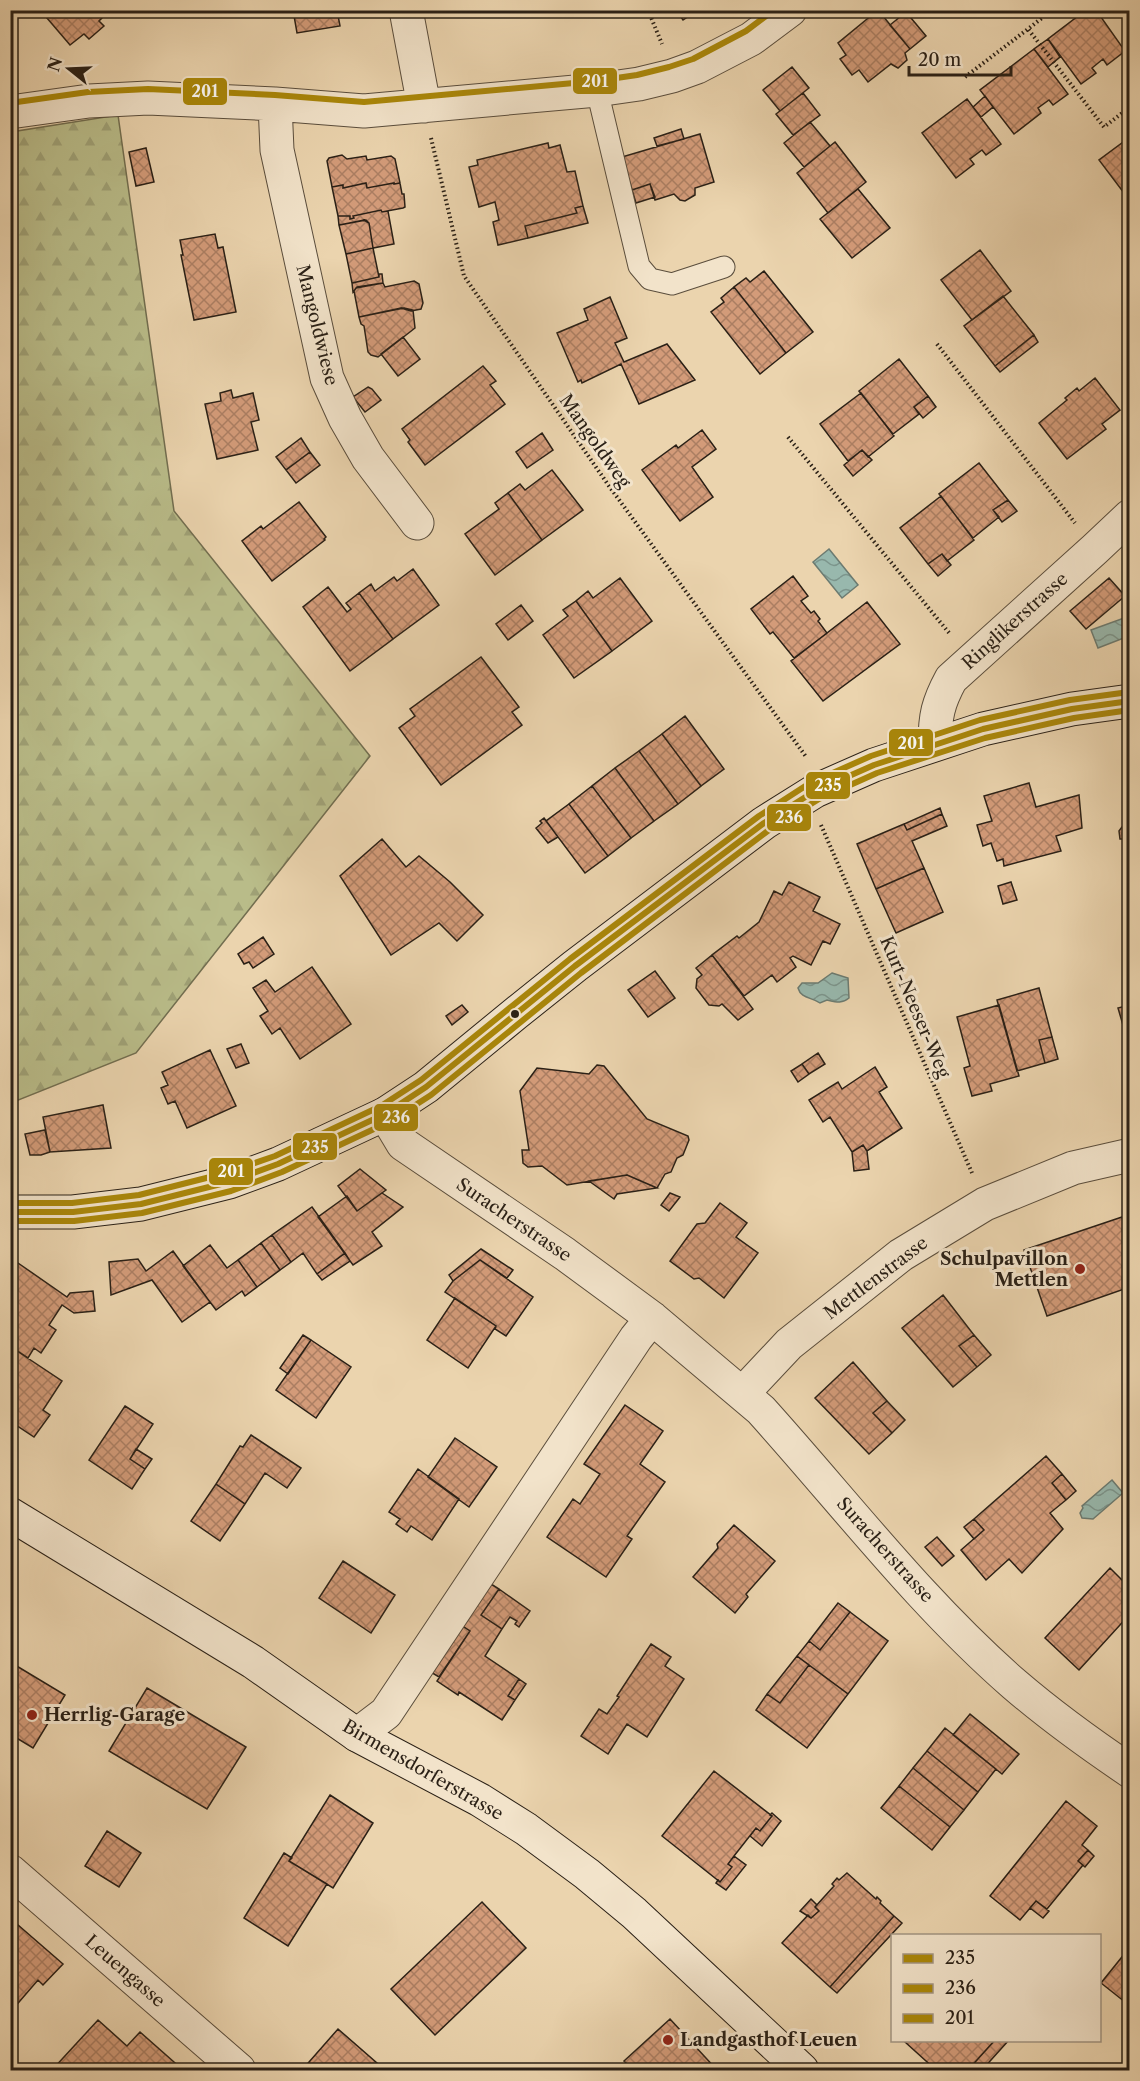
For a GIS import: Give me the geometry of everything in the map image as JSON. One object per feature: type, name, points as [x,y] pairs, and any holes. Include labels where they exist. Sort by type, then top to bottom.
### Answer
[{"type":"street","points":[[406,10],[424,106]]},
{"type":"street","points":[[10,112],[89,101],[148,98],[364,111],[597,90],[639,84],[697,67],[751,39],[790,10]]},
{"type":"street","name":"Mangoldwiese","points":[[275,104],[278,150],[327,378],[345,418],[368,458],[417,523]]},
{"type":"street","name":"Ringlikerstrasse","points":[[935,744],[935,718],[940,698],[951,679],[1130,516]]},
{"type":"street","points":[[10,1212],[51,1213],[141,1204],[229,1182],[278,1164],[385,1114],[441,1076],[575,966],[791,804],[874,765],[983,729],[1025,719],[1130,701]]},
{"type":"street","name":"Suracherstrasse","points":[[385,1114],[404,1144],[565,1254],[652,1318],[743,1393],[761,1410],[881,1549],[967,1639],[1014,1684],[1130,1771]]},
{"type":"street","name":"Mettlenstrasse","points":[[743,1393],[789,1344],[901,1255],[985,1204],[1073,1168],[1130,1155]]},
{"type":"street","points":[[357,1735],[386,1713],[636,1338],[652,1318]]},
{"type":"street","name":"Birmensdorferstrasse","points":[[10,1514],[253,1662],[357,1735],[480,1800],[526,1829],[587,1874],[634,1913],[802,2070]]},
{"type":"street","name":"Leuengasse","points":[[10,1871],[239,2070]]},
{"type":"lane","points":[[597,90],[639,266],[650,279],[672,284],[724,267]]},
{"type":"path","points":[[965,77],[1052,10]]},
{"type":"path","points":[[1028,29],[1104,127],[1130,108]]},
{"type":"path","name":"Mangoldweg","points":[[424,106],[464,276],[609,486],[809,761]]},
{"type":"path","points":[[937,344],[1095,549]]},
{"type":"path","points":[[788,437],[971,660]]},
{"type":"path","name":"Kurt-Neeser-Weg","points":[[818,823],[822,827],[985,1204]]},
{"type":"green space","points":[[118,115],[174,511],[370,756],[136,1053],[11,1103],[11,132]]},
{"type":"water","points":[[829,549],[858,585],[842,598],[813,562]]},
{"type":"water","points":[[1124,618],[1129,619],[1129,636],[1098,648],[1091,630]]},
{"type":"water","points":[[832,973],[848,978],[849,998],[846,1000],[839,1002],[827,1000],[820,1003],[799,992],[798,988],[802,983],[818,983]]},
{"type":"water","points":[[1112,1480],[1123,1493],[1093,1519],[1082,1518],[1080,1513],[1082,1506]]},
{"type":"building","points":[[57,10],[110,10],[99,21],[104,26],[89,39],[84,34],[70,45],[47,18]]},
{"type":"building","points":[[293,10],[337,10],[340,26],[297,33]]},
{"type":"building","points":[[676,10],[698,10],[683,20]]},
{"type":"building","points":[[878,10],[910,49],[905,53],[907,60],[898,68],[891,64],[868,82],[859,70],[852,75],[840,59],[846,55],[838,43]]},
{"type":"building","points":[[1086,10],[1096,10],[1125,51],[1107,65],[1103,59],[1092,68],[1096,73],[1081,84],[1048,39]]},
{"type":"building","points":[[906,12],[926,36],[910,49],[890,25]]},
{"type":"building","points":[[1048,39],[1060,57],[1048,67],[1034,49]]},
{"type":"building","points":[[1034,49],[1068,94],[1053,105],[1049,100],[1038,108],[1041,113],[1014,134],[980,90]]},
{"type":"building","points":[[792,67],[809,88],[780,111],[763,90]]},
{"type":"building","points":[[803,93],[820,115],[793,135],[776,114]]},
{"type":"building","points":[[985,96],[993,107],[981,117],[973,107]]},
{"type":"building","points":[[967,99],[1001,144],[986,155],[982,150],[970,159],[974,164],[956,178],[922,133]]},
{"type":"building","points":[[810,122],[830,146],[804,167],[784,143]]},
{"type":"building","points":[[681,129],[684,139],[657,146],[654,138]]},
{"type":"building","points":[[700,134],[714,182],[695,188],[695,195],[685,201],[680,200],[674,194],[655,200],[650,184],[632,190],[622,157]]},
{"type":"building","points":[[1130,137],[1130,201],[1099,160]]},
{"type":"building","points":[[835,142],[866,182],[828,213],[797,173]]},
{"type":"building","points":[[548,143],[549,148],[560,145],[567,172],[575,171],[583,206],[575,208],[577,213],[525,226],[528,238],[498,245],[493,222],[499,220],[495,202],[479,207],[469,167],[478,165],[477,160]]},
{"type":"building","points":[[146,148],[154,182],[136,186],[129,152]]},
{"type":"building","points":[[342,155],[347,159],[366,156],[367,160],[391,156],[395,159],[400,183],[367,188],[366,183],[343,188],[343,185],[332,187],[327,161],[329,158]]},
{"type":"building","points":[[366,183],[367,188],[400,183],[405,207],[353,216],[354,218],[350,219],[350,216],[338,216],[332,187],[343,185],[343,188]]},
{"type":"building","points":[[650,184],[655,197],[636,203],[632,190]]},
{"type":"building","points":[[858,189],[890,228],[852,258],[820,219]]},
{"type":"building","points":[[583,206],[588,223],[528,238],[525,226],[577,213],[575,208]]},
{"type":"building","points":[[381,210],[382,212],[388,211],[394,244],[373,248],[369,223],[366,220],[339,225],[338,216],[350,216],[350,219],[354,218],[353,216]]},
{"type":"building","points":[[364,220],[369,223],[373,248],[346,254],[339,225]]},
{"type":"building","points":[[215,234],[218,248],[223,247],[236,312],[194,320],[180,240]]},
{"type":"building","points":[[373,248],[379,277],[352,283],[346,254]]},
{"type":"building","points":[[980,250],[1011,291],[972,320],[941,280]]},
{"type":"building","points":[[764,271],[813,332],[786,353],[734,287],[746,278],[750,282]]},
{"type":"building","points":[[379,274],[382,274],[383,283],[357,287],[353,292],[352,283],[379,277]]},
{"type":"building","points":[[414,281],[419,284],[423,303],[421,309],[411,311],[401,308],[359,317],[354,291],[356,288],[383,283],[385,287]]},
{"type":"building","points":[[734,287],[786,353],[760,374],[711,312],[724,302],[721,298]]},
{"type":"building","points":[[1003,296],[1034,335],[995,366],[964,326]]},
{"type":"building","points":[[610,297],[627,338],[615,343],[624,362],[667,344],[695,380],[639,404],[621,364],[582,383],[581,380],[578,382],[557,333],[588,320],[584,309]]},
{"type":"building","points":[[404,308],[413,310],[415,328],[378,357],[371,355],[368,352],[364,326],[359,317]]},
{"type":"building","points":[[1034,335],[1038,342],[1000,372],[995,366]]},
{"type":"building","points":[[403,337],[420,359],[398,376],[381,354]]},
{"type":"building","points":[[899,359],[928,396],[914,407],[919,414],[893,434],[859,391]]},
{"type":"building","points":[[483,366],[496,381],[490,385],[505,404],[425,465],[408,442],[410,440],[402,429]]},
{"type":"building","points":[[1095,378],[1120,410],[1102,424],[1106,429],[1067,459],[1039,423],[1067,400],[1065,398],[1077,388],[1079,391]]},
{"type":"building","points":[[368,387],[381,400],[365,412],[353,397]]},
{"type":"building","points":[[231,390],[233,398],[253,393],[259,420],[251,422],[258,450],[217,459],[205,404],[221,401],[220,393]]},
{"type":"building","points":[[861,393],[894,436],[868,457],[862,450],[848,461],[820,424]]},
{"type":"building","points":[[928,396],[936,407],[923,418],[914,407]]},
{"type":"building","points":[[702,430],[716,449],[692,467],[713,497],[680,521],[642,470],[676,445],[678,448]]},
{"type":"building","points":[[542,433],[553,450],[527,468],[516,452]]},
{"type":"building","points":[[301,438],[310,452],[286,470],[276,457]]},
{"type":"building","points":[[862,450],[872,460],[853,476],[844,465]]},
{"type":"building","points":[[310,452],[320,465],[296,483],[286,470]]},
{"type":"building","points":[[979,463],[1008,500],[993,510],[999,517],[973,538],[939,494]]},
{"type":"building","points":[[552,470],[583,510],[542,540],[508,493],[520,484],[525,490]]},
{"type":"building","points":[[508,493],[542,540],[495,575],[465,534],[499,509],[495,503]]},
{"type":"building","points":[[941,496],[974,540],[947,561],[942,554],[928,564],[900,528]]},
{"type":"building","points":[[1008,500],[1017,511],[1002,522],[993,510]]},
{"type":"building","points":[[299,502],[326,537],[325,540],[272,581],[242,541],[261,526],[263,529]]},
{"type":"building","points":[[942,554],[951,565],[938,576],[928,564]]},
{"type":"building","points":[[413,569],[439,605],[393,639],[359,593],[371,584],[375,591],[394,577],[397,581]]},
{"type":"building","points":[[793,576],[808,596],[801,601],[811,613],[814,611],[827,633],[794,658],[773,632],[770,634],[751,609]]},
{"type":"building","points":[[620,578],[652,621],[612,651],[576,601],[588,591],[593,598]]},
{"type":"building","points":[[1109,578],[1125,596],[1086,629],[1070,611]]},
{"type":"building","points":[[328,587],[347,612],[351,609],[346,603],[359,593],[393,639],[350,671],[303,607]]},
{"type":"building","points":[[576,601],[612,651],[574,678],[543,635],[568,616],[563,610]]},
{"type":"building","points":[[867,602],[900,644],[823,701],[791,661]]},
{"type":"building","points":[[521,605],[533,621],[508,640],[496,624]]},
{"type":"building","points":[[481,657],[519,707],[512,712],[522,725],[441,785],[399,728],[415,716],[410,709]]},
{"type":"building","points":[[685,716],[724,769],[701,786],[662,734]]},
{"type":"building","points":[[662,734],[701,786],[678,804],[639,751]]},
{"type":"building","points":[[639,751],[678,804],[654,821],[615,768]]},
{"type":"building","points":[[615,768],[654,821],[631,838],[592,786]]},
{"type":"building","points":[[1029,783],[1036,807],[1079,795],[1082,828],[1056,836],[1061,851],[1004,866],[1003,859],[997,861],[991,843],[983,846],[977,825],[992,821],[984,796]]},
{"type":"building","points":[[592,786],[631,838],[608,856],[569,804]]},
{"type":"building","points":[[1130,795],[1130,839],[1120,839],[1119,831],[1122,827],[1128,826],[1126,796]]},
{"type":"building","points":[[569,804],[608,856],[585,873],[546,821]]},
{"type":"building","points":[[940,808],[942,814],[907,830],[904,824]]},
{"type":"building","points":[[942,814],[947,826],[912,841],[924,868],[876,889],[857,844],[904,824],[907,830]]},
{"type":"building","points":[[544,818],[558,837],[548,843],[536,828]]},
{"type":"building","points":[[382,839],[406,867],[419,856],[450,882],[483,915],[457,941],[439,923],[391,955],[340,876]]},
{"type":"building","points":[[924,868],[943,912],[896,933],[876,889]]},
{"type":"building","points":[[789,882],[820,897],[813,911],[840,924],[830,944],[823,941],[811,965],[793,956],[790,958],[796,967],[777,982],[772,975],[744,996],[712,955],[759,922],[774,891],[782,895]]},
{"type":"building","points":[[1011,882],[1017,900],[1003,904],[998,886]]},
{"type":"building","points":[[263,937],[274,954],[253,968],[249,962],[244,964],[238,954]]},
{"type":"building","points":[[712,955],[753,1009],[738,1020],[722,1004],[709,1005],[696,988],[697,979],[702,975],[696,968]]},
{"type":"building","points":[[312,967],[351,1024],[300,1059],[280,1028],[272,1034],[260,1016],[268,1011],[253,988],[266,980],[275,992]]},
{"type":"building","points":[[655,971],[675,998],[648,1017],[628,990]]},
{"type":"building","points":[[1039,988],[1052,1037],[1039,1040],[1045,1063],[1017,1071],[997,1000]]},
{"type":"building","points":[[462,1005],[468,1012],[452,1025],[446,1016]]},
{"type":"building","points":[[999,1005],[1019,1076],[990,1084],[992,1091],[972,1096],[964,1068],[970,1066],[957,1017]]},
{"type":"building","points":[[1130,1005],[1130,1033],[1125,1032],[1118,1008]]},
{"type":"building","points":[[1052,1037],[1058,1059],[1045,1063],[1039,1040]]},
{"type":"building","points":[[241,1044],[249,1063],[236,1068],[227,1049]]},
{"type":"building","points":[[210,1050],[236,1106],[187,1128],[175,1101],[168,1104],[161,1088],[168,1085],[162,1072]]},
{"type":"building","points":[[818,1053],[825,1064],[809,1074],[802,1064]]},
{"type":"building","points":[[802,1064],[809,1074],[798,1082],[791,1071]]},
{"type":"building","points":[[597,1065],[604,1066],[647,1119],[688,1136],[689,1140],[683,1155],[677,1158],[671,1172],[665,1174],[657,1188],[627,1175],[567,1185],[542,1166],[528,1167],[523,1163],[522,1150],[529,1150],[520,1091],[537,1068],[589,1074]]},
{"type":"building","points":[[875,1067],[887,1087],[879,1092],[902,1128],[867,1151],[863,1145],[852,1152],[830,1117],[823,1122],[809,1100],[838,1082],[842,1089]]},
{"type":"building","points":[[103,1105],[111,1148],[50,1152],[43,1117]]},
{"type":"building","points":[[45,1130],[50,1152],[30,1155],[25,1134]]},
{"type":"building","points":[[863,1145],[867,1151],[869,1169],[854,1171],[852,1152]]},
{"type":"building","points":[[360,1169],[386,1190],[357,1211],[338,1186]]},
{"type":"building","points":[[627,1175],[657,1188],[617,1194],[614,1199],[589,1181]]},
{"type":"building","points":[[382,1193],[403,1207],[372,1232],[382,1246],[353,1265],[318,1217],[347,1196],[357,1211]]},
{"type":"building","points":[[670,1193],[680,1197],[669,1211],[661,1205]]},
{"type":"building","points":[[720,1203],[747,1223],[736,1237],[758,1253],[724,1298],[699,1278],[694,1279],[670,1261],[697,1224],[705,1223]]},
{"type":"building","points":[[312,1207],[345,1253],[317,1274],[303,1253],[291,1262],[272,1235]]},
{"type":"building","name":"Schulpavillon Mettlen","points":[[1122,1217],[1130,1240],[1130,1287],[1047,1316],[1024,1250]]},
{"type":"building","points":[[272,1235],[291,1262],[280,1270],[261,1243]]},
{"type":"building","points":[[261,1243],[280,1270],[257,1287],[238,1260]]},
{"type":"building","points":[[210,1245],[227,1268],[238,1260],[257,1287],[245,1296],[242,1291],[216,1310],[183,1266]]},
{"type":"building","points":[[481,1249],[513,1270],[507,1278],[480,1260],[453,1281],[449,1275]]},
{"type":"building","points":[[173,1251],[210,1302],[182,1322],[152,1280],[111,1295],[109,1262],[138,1259],[146,1271]]},
{"type":"building","points":[[345,1253],[350,1261],[322,1280],[317,1274]]},
{"type":"building","points":[[480,1260],[533,1297],[506,1336],[495,1329],[496,1326],[445,1292],[453,1281]]},
{"type":"building","points":[[18,1263],[67,1297],[70,1293],[93,1291],[95,1311],[74,1313],[62,1305],[49,1325],[56,1330],[41,1353],[34,1348],[28,1358],[11,1347],[17,1337],[10,1333],[10,1274]]},
{"type":"building","points":[[943,1295],[974,1335],[959,1346],[977,1367],[953,1387],[902,1328]]},
{"type":"building","points":[[455,1298],[496,1326],[468,1368],[427,1340]]},
{"type":"building","points":[[303,1335],[311,1340],[288,1374],[280,1368]]},
{"type":"building","points":[[974,1335],[991,1355],[977,1367],[959,1346]]},
{"type":"building","points":[[311,1340],[351,1367],[316,1418],[276,1390]]},
{"type":"building","points":[[11,1347],[62,1381],[43,1410],[50,1415],[34,1437],[10,1421]]},
{"type":"building","points":[[853,1362],[887,1401],[873,1413],[892,1433],[869,1454],[815,1398]]},
{"type":"building","points":[[887,1401],[905,1420],[892,1433],[873,1413]]},
{"type":"building","points":[[625,1405],[663,1431],[640,1464],[665,1482],[627,1536],[632,1539],[606,1577],[547,1537],[573,1499],[580,1504],[600,1474],[584,1464]]},
{"type":"building","points":[[125,1406],[153,1424],[130,1459],[145,1469],[132,1489],[89,1460]]},
{"type":"building","points":[[251,1435],[301,1468],[287,1488],[265,1473],[245,1504],[216,1484],[240,1446],[243,1447]]},
{"type":"building","points":[[455,1438],[497,1467],[469,1507],[428,1477]]},
{"type":"building","points":[[136,1449],[152,1459],[145,1469],[130,1459]]},
{"type":"building","points":[[1046,1456],[1062,1474],[1052,1483],[1066,1500],[1050,1513],[1063,1529],[1022,1573],[1009,1559],[986,1580],[961,1550],[984,1530],[974,1519]]},
{"type":"building","points":[[418,1469],[459,1499],[432,1540],[411,1526],[407,1532],[396,1524],[400,1519],[389,1512]]},
{"type":"building","points":[[1062,1474],[1076,1491],[1066,1500],[1052,1483]]},
{"type":"building","points":[[216,1484],[245,1504],[220,1541],[191,1521]]},
{"type":"building","points":[[974,1519],[984,1530],[974,1539],[964,1527]]},
{"type":"building","points":[[734,1525],[775,1561],[746,1594],[748,1597],[735,1613],[693,1577]]},
{"type":"building","points":[[937,1537],[954,1556],[942,1566],[925,1547]]},
{"type":"building","points":[[343,1561],[395,1595],[371,1633],[319,1598]]},
{"type":"building","points":[[1110,1568],[1127,1585],[1130,1582],[1130,1614],[1079,1670],[1045,1638]]},
{"type":"building","points":[[483,1579],[499,1589],[481,1615],[502,1629],[485,1656],[519,1679],[508,1696],[515,1700],[502,1720],[459,1692],[458,1695],[437,1681],[470,1631],[455,1621]]},
{"type":"building","points":[[499,1589],[530,1611],[519,1627],[515,1624],[517,1621],[510,1617],[502,1629],[481,1615]]},
{"type":"building","points":[[838,1603],[850,1612],[820,1650],[809,1641]]},
{"type":"building","points":[[850,1612],[888,1641],[848,1694],[797,1656],[809,1641],[820,1650]]},
{"type":"building","points":[[455,1621],[470,1631],[439,1677],[424,1668]]},
{"type":"building","points":[[651,1644],[671,1657],[665,1666],[684,1679],[647,1737],[627,1724],[608,1754],[581,1736],[599,1709],[607,1714]]},
{"type":"building","points":[[797,1656],[809,1665],[780,1703],[767,1694]]},
{"type":"building","name":"Herrlig-Garage","points":[[10,1662],[65,1695],[33,1748],[10,1734]]},
{"type":"building","points":[[809,1665],[848,1694],[807,1748],[756,1710],[767,1694],[780,1703]]},
{"type":"building","points":[[519,1679],[526,1684],[515,1700],[508,1696]]},
{"type":"building","points":[[147,1688],[246,1747],[207,1809],[109,1751]]},
{"type":"building","points":[[970,1714],[1019,1754],[1002,1774],[953,1735]]},
{"type":"building","points":[[945,1728],[996,1769],[978,1792],[927,1751]]},
{"type":"building","points":[[927,1751],[978,1792],[964,1810],[913,1768]]},
{"type":"building","points":[[913,1768],[964,1810],[950,1827],[899,1786]]},
{"type":"building","points":[[714,1771],[772,1816],[760,1831],[756,1828],[728,1864],[732,1867],[720,1882],[662,1836]]},
{"type":"building","points":[[899,1786],[950,1827],[932,1850],[881,1808]]},
{"type":"building","points":[[330,1795],[373,1823],[333,1888],[289,1861]]},
{"type":"building","points":[[1066,1801],[1097,1826],[1082,1845],[1088,1850],[1078,1861],[1083,1865],[1047,1909],[1036,1901],[1020,1920],[990,1896]]},
{"type":"building","points":[[772,1813],[781,1821],[762,1846],[750,1836],[756,1828],[760,1831]]},
{"type":"building","points":[[107,1831],[141,1853],[119,1887],[85,1866]]},
{"type":"building","points":[[1088,1850],[1094,1856],[1085,1867],[1078,1861]]},
{"type":"building","points":[[284,1853],[292,1858],[289,1861],[327,1884],[288,1946],[244,1918]]},
{"type":"building","points":[[734,1856],[746,1865],[726,1890],[716,1883],[718,1880],[720,1882],[732,1867],[728,1864]]},
{"type":"building","points":[[847,1873],[876,1899],[877,1897],[894,1916],[830,1987],[782,1943],[808,1915],[811,1918],[819,1911],[815,1907],[834,1886],[832,1884],[837,1878],[839,1880]]},
{"type":"building","points":[[811,1899],[819,1911],[811,1918],[800,1911]]},
{"type":"building","points":[[1036,1901],[1049,1911],[1043,1918],[1030,1908]]},
{"type":"building","points":[[482,1902],[526,1948],[435,2035],[391,1989]]},
{"type":"building","points":[[894,1916],[902,1923],[837,1993],[830,1987]]},
{"type":"building","points":[[10,1918],[63,1964],[43,1985],[38,1980],[13,2009],[10,2007]]},
{"type":"building","points":[[1130,1947],[1130,2006],[1101,1983]]},
{"type":"building","name":"Landgasthof Leuen","points":[[670,2019],[717,2070],[633,2070],[624,2061]]},
{"type":"building","points":[[98,2020],[127,2046],[140,2032],[183,2070],[52,2070]]},
{"type":"building","points":[[338,2029],[385,2070],[302,2070]]},
{"type":"building","points":[[905,2042],[993,2042],[968,2070],[936,2070]]},
{"type":"building","points":[[993,2042],[1007,2042],[982,2070],[968,2070]]},
{"type":"transit line","name":"201","points":[[10,103],[88,92],[148,89],[364,102],[596,81],[637,75],[693,59],[746,31],[774,10]]},
{"type":"transit line","name":"201","points":[[10,1203],[72,1203],[139,1195],[226,1173],[275,1156],[381,1106],[421,1080],[570,959],[759,816],[810,783],[871,756],[980,720],[1070,700],[1129,692]]},
{"type":"transit line","name":"235","points":[[10,1212],[73,1212],[141,1204],[229,1182],[278,1164],[385,1114],[426,1087],[575,966],[764,823],[815,791],[874,765],[983,729],[1072,709],[1130,701]]},
{"type":"transit line","name":"236","points":[[10,1221],[74,1221],[142,1213],[231,1191],[282,1172],[389,1122],[431,1095],[581,973],[769,830],[819,799],[877,773],[985,738],[1074,718],[1130,710]]},
{"type":"place","name":"Schulpavillon Mettlen","points":[[1080,1269]]},
{"type":"place","name":"Herrlig-Garage","points":[[32,1715]]},
{"type":"place","name":"Landgasthof Leuen","points":[[668,2040]]}]
